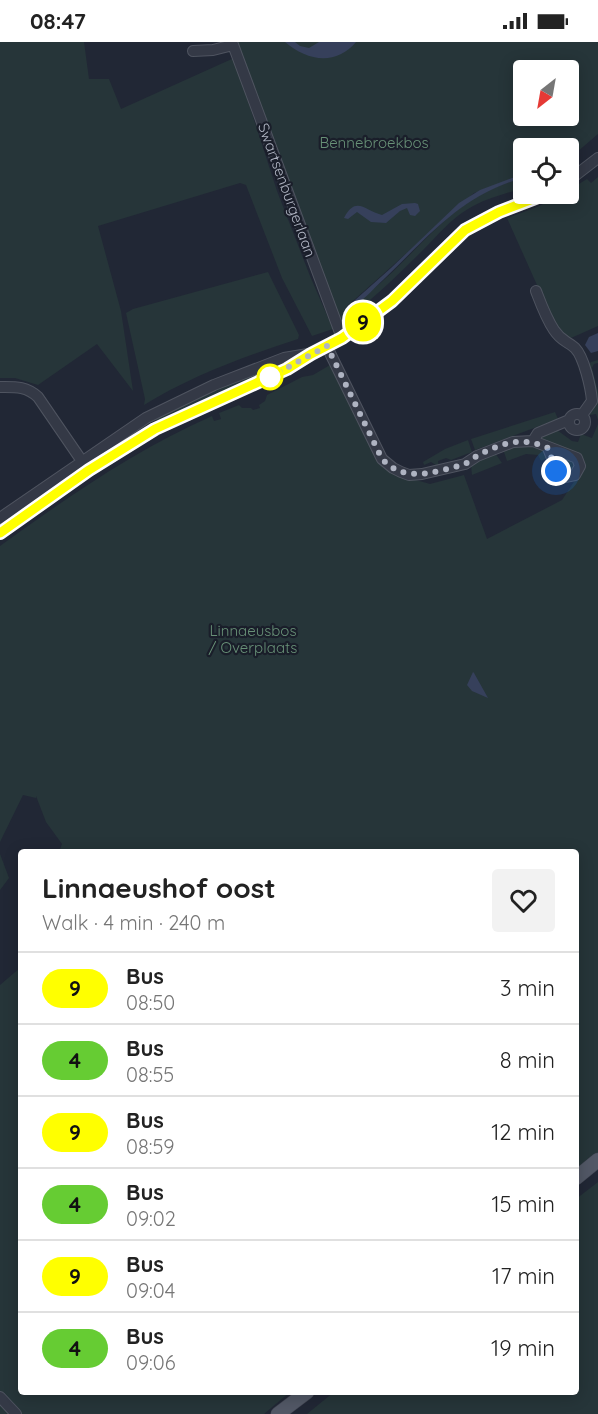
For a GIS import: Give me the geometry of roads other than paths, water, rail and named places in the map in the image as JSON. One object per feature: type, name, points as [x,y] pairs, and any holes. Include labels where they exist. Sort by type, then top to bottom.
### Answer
[{"type":"main road","points":[[579,1176],[598,1160]]},
{"type":"main road","points":[[278,1414],[303,1395]]},
{"type":"street","points":[[193,51],[213,50],[232,43]]},
{"type":"street","name":"Swartsenburgerlaan","points":[[232,43],[342,338]]},
{"type":"street","points":[[579,173],[598,158]]},
{"type":"street","points":[[0,518],[86,465],[155,429],[287,369],[342,338],[392,301],[465,230],[520,204]]},
{"type":"street","points":[[533,441],[538,433],[569,420],[572,428],[579,430],[585,425],[582,415],[592,401],[590,385],[575,348],[562,340],[552,327],[536,291]]},
{"type":"street","points":[[327,346],[382,459],[401,472],[409,475],[429,473],[465,464],[477,456],[513,442],[533,441],[548,448]]},
{"type":"street","points":[[0,533],[146,418],[214,385],[284,358],[311,354]]},
{"type":"street","points":[[0,387],[20,387],[32,392],[86,465]]},
{"type":"street","points":[[0,1397],[16,1414]]},
{"type":"water","points":[[285,42],[295,42],[309,48],[319,42],[356,42],[340,55],[321,58],[303,53]]},
{"type":"water","points":[[513,178],[513,181],[482,195],[447,219],[366,296],[345,310],[459,203],[480,190]]},
{"type":"water","points":[[402,204],[418,204],[420,211],[415,216],[410,215],[407,208],[386,223],[371,222],[357,212],[348,219],[344,218],[348,211],[357,206],[382,215]]},
{"type":"water","points":[[598,333],[598,351],[591,353],[585,345],[589,337]]},
{"type":"water","points":[[473,672],[488,698],[472,691],[467,685]]},
{"type":"park label","name":"Bennebroekbos","points":[[374,142]]},
{"type":"park label","name":"Linnaeusbos / Overplaats","points":[[253,638]]}]
